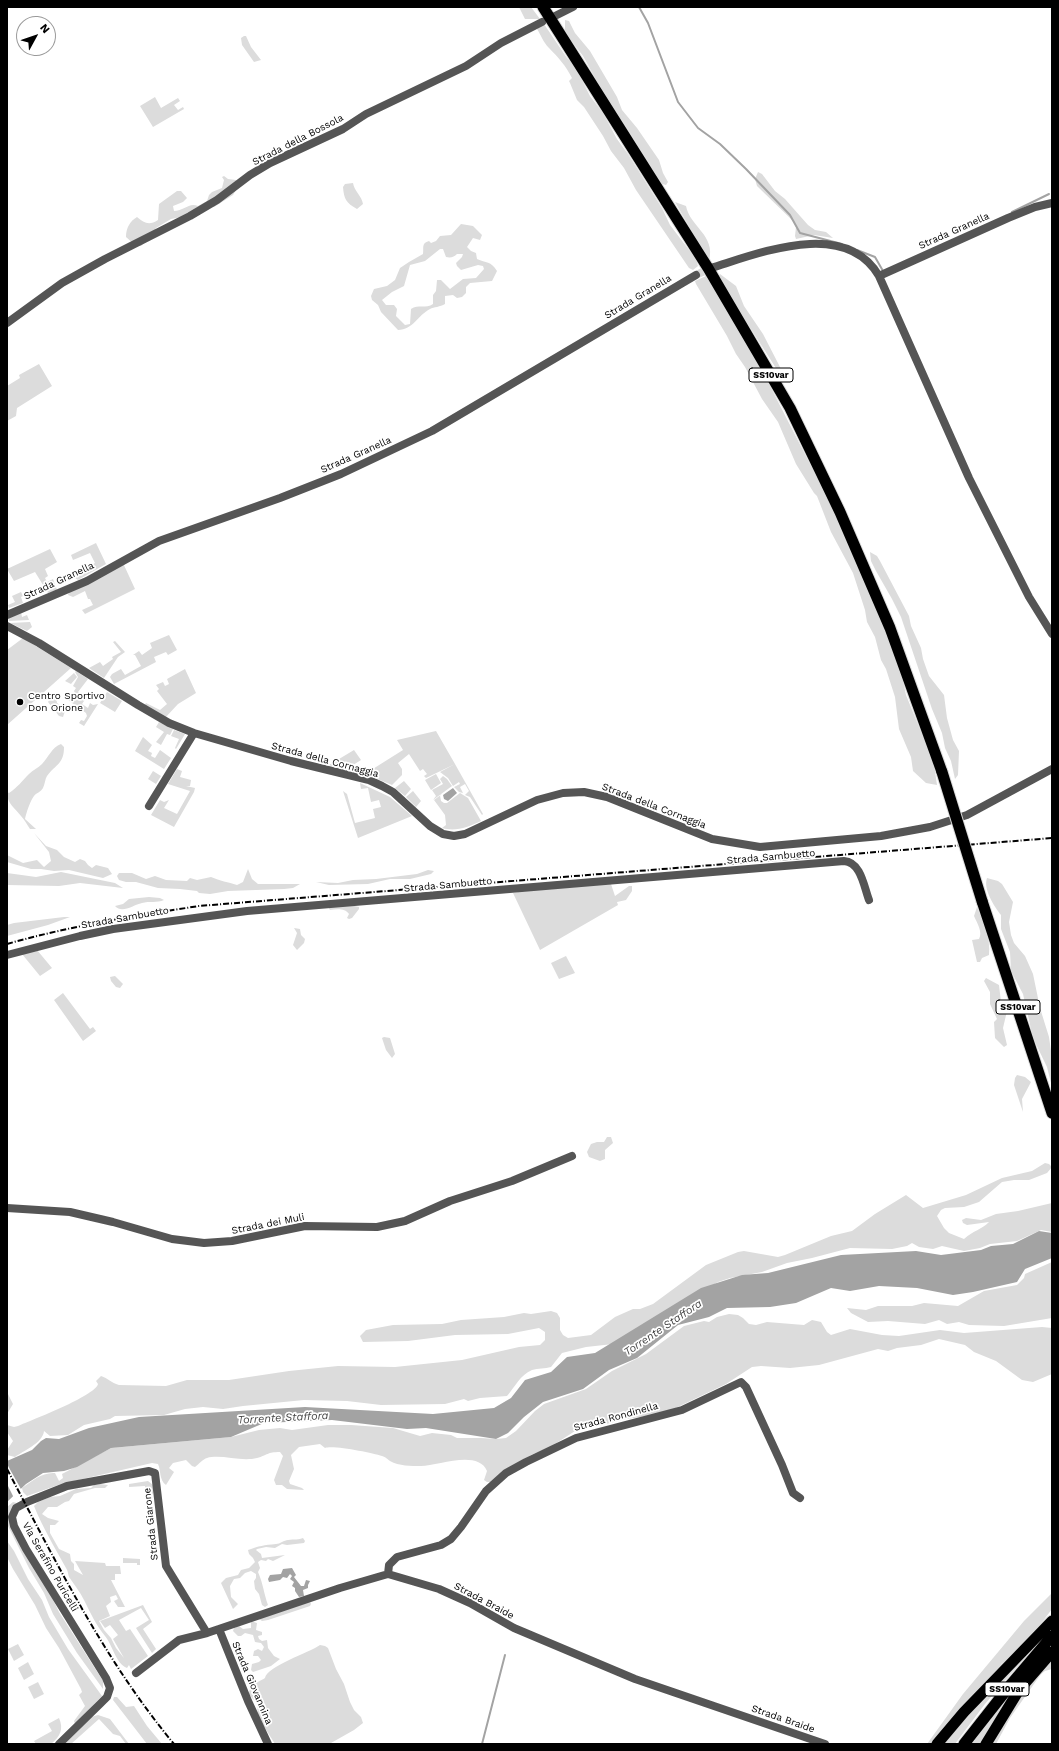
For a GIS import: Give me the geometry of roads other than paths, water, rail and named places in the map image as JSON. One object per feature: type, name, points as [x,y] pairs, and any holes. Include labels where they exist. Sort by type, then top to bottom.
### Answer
[{"type":"highway","name":"SS10var","points":[[544,7],[708,268],[790,408],[843,518],[890,628],[942,772],[982,901],[1052,1113]]},
{"type":"highway","points":[[937,1744],[964,1712],[1052,1621]]},
{"type":"highway","name":"SS10var","points":[[964,1744],[1012,1683],[1052,1636]]},
{"type":"highway","points":[[986,1744],[1019,1690],[1052,1652]]},
{"type":"street","points":[[553,17],[573,7]]},
{"type":"street","name":"Strada della Bossola","points":[[7,323],[62,283],[105,259],[190,216],[217,200],[250,175],[270,163],[343,129],[366,114],[466,66],[501,43],[542,22]]},
{"type":"street","name":"Strada Granella","points":[[879,276],[1021,212],[1052,203]]},
{"type":"street","points":[[711,268],[778,248],[811,243],[828,245],[854,252],[866,260],[879,276],[969,478],[1029,597],[1052,634]]},
{"type":"street","name":"Strada Granella","points":[[7,615],[87,581],[159,541],[273,501],[341,474],[432,431],[696,275]]},
{"type":"street","name":"Strada della Cornaggia","points":[[7,626],[39,643],[154,715],[194,733],[291,761],[369,780],[393,792],[430,826],[443,834],[454,836],[473,831],[537,800],[563,793],[584,792],[607,797],[712,839],[760,847],[881,836],[930,827],[954,820],[1052,769]]},
{"type":"street","points":[[149,806],[194,733]]},
{"type":"street","name":"Strada Sambuetto","points":[[7,955],[74,937],[113,929],[246,911],[844,861],[852,863],[858,869],[869,900]]},
{"type":"street","name":"Strada dei Muli","points":[[7,1208],[70,1212],[113,1222],[172,1239],[204,1243],[232,1242],[305,1226],[377,1227],[405,1221],[450,1201],[512,1181],[572,1156]]},
{"type":"street","name":"Strada Rondinella","points":[[388,1574],[389,1565],[397,1557],[441,1545],[451,1538],[461,1527],[486,1491],[506,1473],[526,1462],[576,1438],[682,1410],[741,1382],[746,1387],[793,1493],[800,1498]]},
{"type":"street","name":"Via Serafino Puricelli","points":[[59,1744],[73,1732],[107,1697],[110,1688],[106,1678],[26,1549],[14,1526],[12,1517],[16,1508],[67,1486],[149,1471],[155,1473]]},
{"type":"street","name":"Strada Giarone","points":[[155,1473],[166,1566],[207,1633]]},
{"type":"street","points":[[136,1672],[179,1640],[207,1633],[340,1588],[388,1574]]},
{"type":"street","name":"Strada Braide","points":[[388,1574],[439,1589],[470,1603],[514,1628],[635,1679],[825,1744]]},
{"type":"street","name":"Strada Giovannina","points":[[219,1629],[248,1701],[268,1744]]},
{"type":"water","points":[[453,788],[457,793],[448,801],[444,799],[443,795]]},
{"type":"water","name":"Torrente Staffora","points":[[1039,1231],[1052,1233],[1052,1258],[1025,1269],[1017,1282],[953,1295],[917,1288],[879,1286],[850,1291],[831,1288],[796,1303],[770,1307],[727,1308],[709,1317],[678,1325],[637,1358],[609,1370],[583,1389],[543,1402],[524,1417],[508,1433],[496,1439],[426,1428],[407,1429],[332,1420],[264,1423],[231,1437],[111,1448],[77,1467],[64,1471],[43,1473],[26,1484],[7,1502],[7,1461],[32,1450],[46,1438],[59,1439],[89,1428],[139,1417],[305,1407],[433,1414],[494,1408],[511,1398],[525,1380],[551,1372],[567,1357],[595,1353],[701,1288],[742,1275],[768,1273],[841,1255],[916,1251],[941,1255],[981,1250],[991,1246],[1013,1244]]},
{"type":"water","points":[[292,1568],[296,1575],[294,1577],[301,1586],[304,1586],[306,1580],[310,1581],[308,1588],[303,1590],[304,1596],[299,1597],[295,1591],[295,1588],[292,1586],[294,1582],[290,1579],[292,1576],[290,1574],[287,1578],[283,1577],[280,1580],[269,1582],[268,1579],[270,1575],[281,1574],[283,1569]]},
{"type":"waterway","points":[[639,7],[648,23],[678,102],[698,128],[720,144],[746,169],[790,215],[800,233],[842,244]]},
{"type":"waterway","points":[[1012,212],[1049,194]]},
{"type":"waterway","points":[[857,250],[875,257],[883,271]]},
{"type":"waterway","points":[[482,1744],[505,1655]]},
{"type":"tunnel","points":[[696,275],[711,268]]},
{"type":"railway","points":[[7,944],[78,927],[199,906],[1052,838]]},
{"type":"railway","points":[[7,1469],[83,1611],[104,1646],[149,1712],[174,1744]]},
{"type":"place","name":"Centro Sportivo Don Orione","points":[[20,702]]}]
